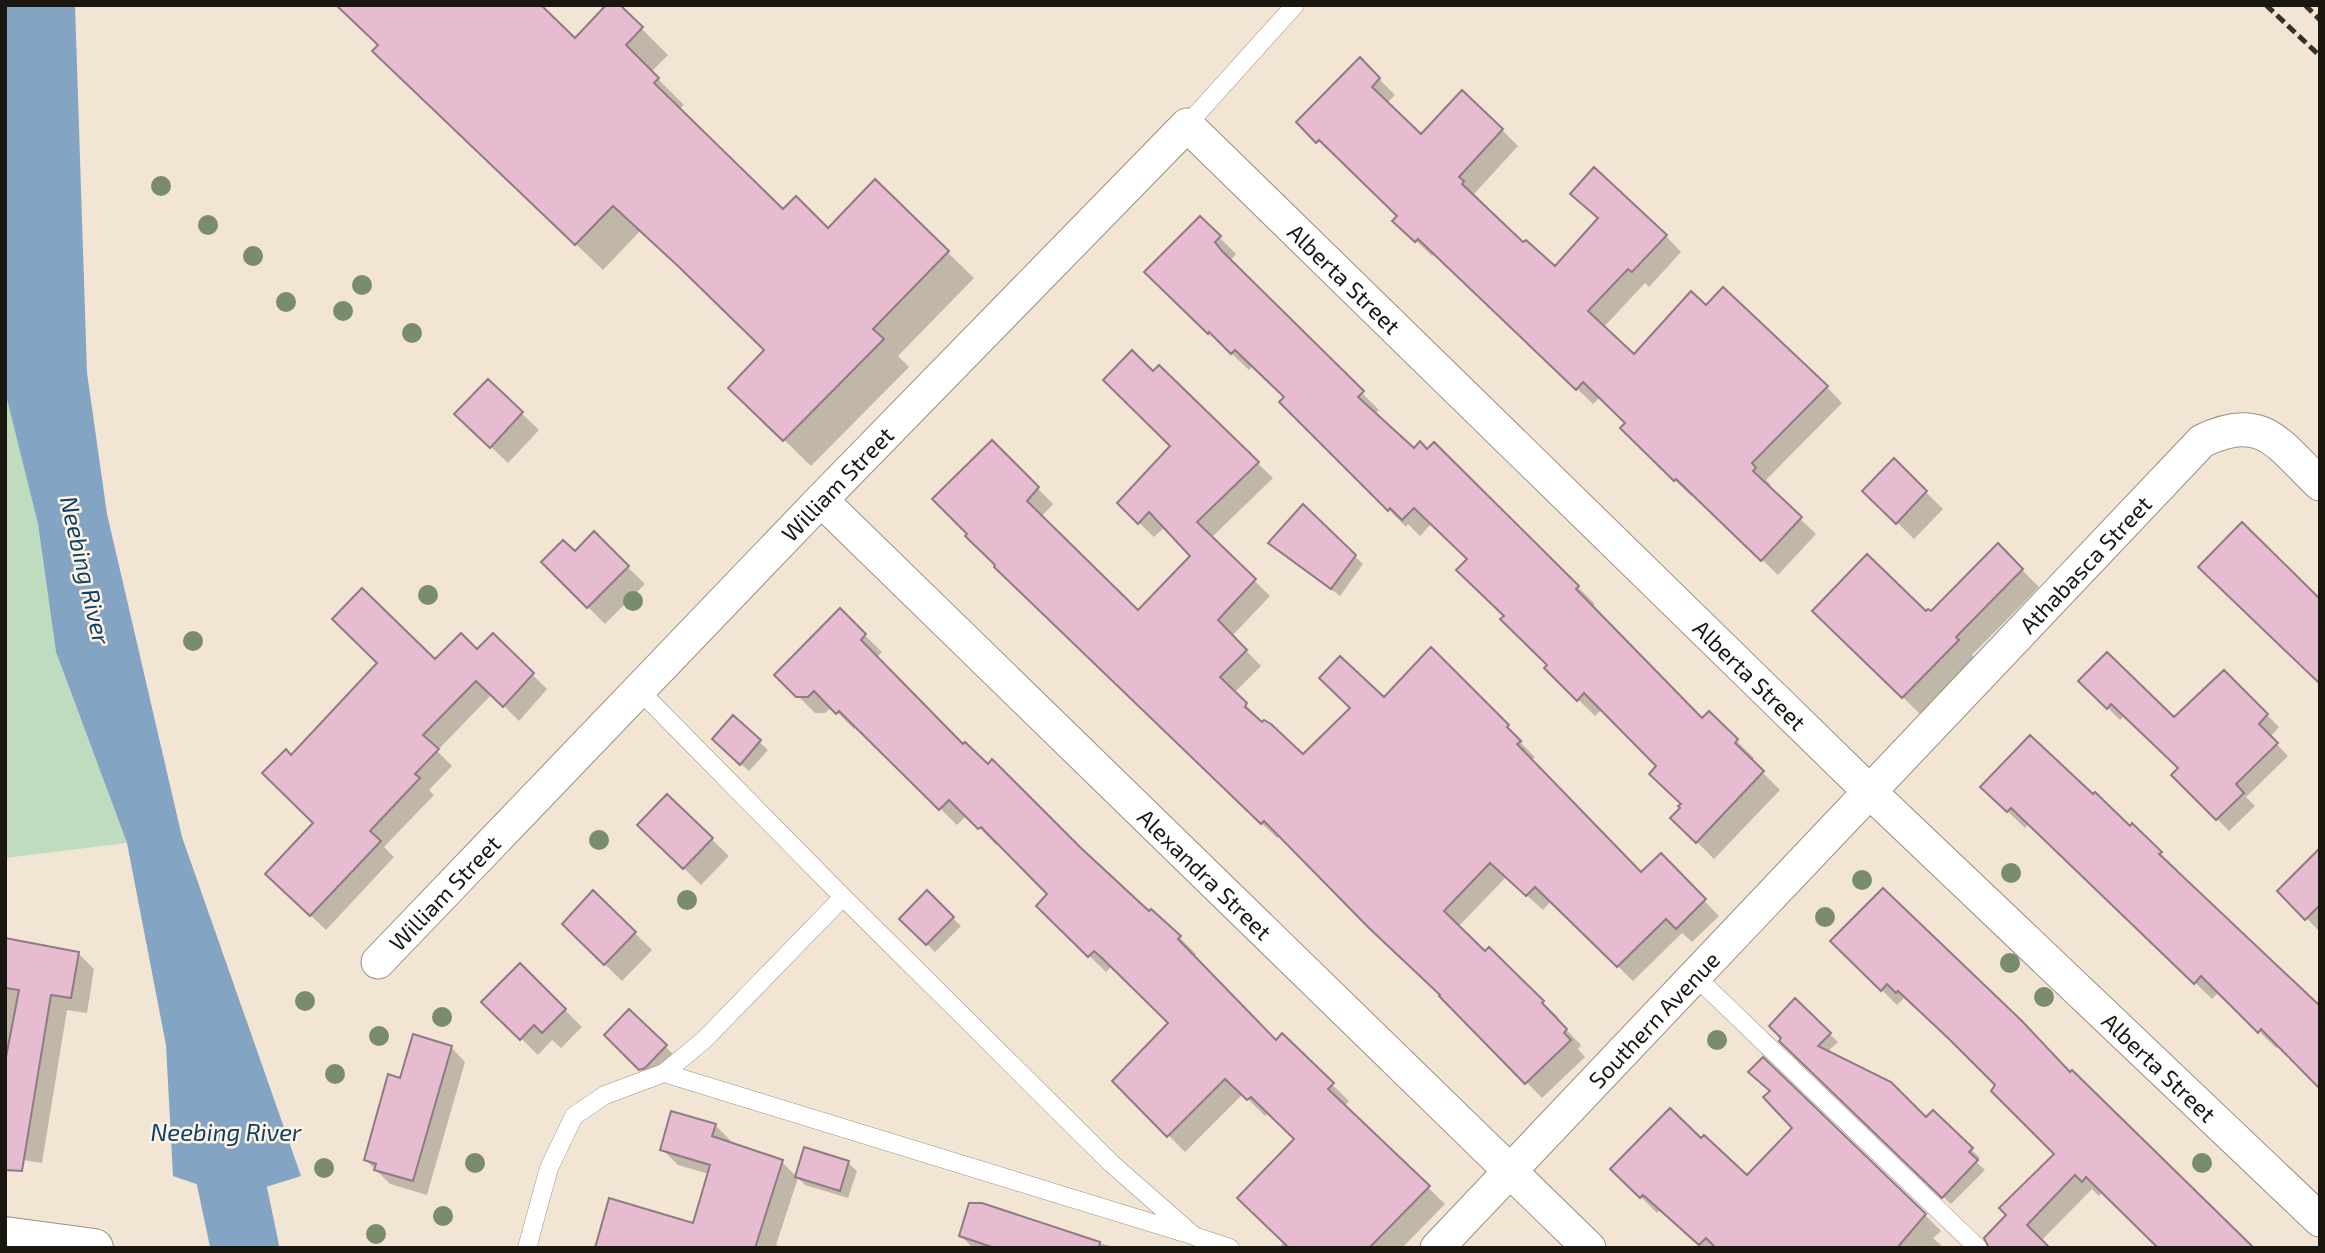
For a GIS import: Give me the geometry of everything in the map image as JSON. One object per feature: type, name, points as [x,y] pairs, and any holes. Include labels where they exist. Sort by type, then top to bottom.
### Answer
[{"type":"main road","points":[[5,1236],[94,1248]]},
{"type":"street","name":"William Street","points":[[378,962],[821,500],[1187,125]]},
{"type":"street","name":"Alberta Street","points":[[1187,125],[1871,793],[2320,1220]]},
{"type":"street","name":"Athabasca Street","points":[[1871,793],[2202,441],[2224,430],[2259,430],[2272,438],[2320,484]]},
{"type":"street","name":"Alexandra Street","points":[[821,500],[1589,1248]]},
{"type":"street","name":"Southern Avenue","points":[[1437,1248],[1871,793]]},
{"type":"lane","name":"William Street","points":[[1187,125],[1295,5]]},
{"type":"lane","points":[[639,690],[1112,1164],[1194,1236]]},
{"type":"lane","points":[[527,1248],[549,1168],[574,1116],[605,1095],[664,1073],[704,1040],[843,897]]},
{"type":"lane","points":[[1696,977],[1978,1248]]},
{"type":"lane","points":[[664,1073],[1230,1248]]},
{"type":"green space","points":[[5,391],[38,524],[56,652],[127,843],[5,858]]},
{"type":"water","name":"Neebing River","points":[[5,5],[75,5],[87,373],[107,514],[182,837],[301,1176],[234,1197],[173,1176],[166,1045],[127,843],[56,652],[38,524],[5,391]]},
{"type":"building","points":[[336,5],[541,5],[575,38],[606,5],[620,5],[643,27],[626,45],[659,78],[654,83],[783,209],[796,196],[828,228],[875,179],[949,251],[873,329],[884,339],[783,441],[728,388],[764,350],[679,267],[613,206],[575,245],[372,51],[378,45]]},
{"type":"building","points":[[1360,57],[1380,78],[1372,87],[1421,134],[1462,90],[1503,129],[1459,177],[1464,181],[1462,184],[1523,242],[1526,240],[1555,266],[1598,218],[1570,194],[1594,167],[1667,235],[1632,272],[1628,269],[1588,311],[1634,354],[1691,291],[1706,305],[1723,287],[1828,386],[1752,463],[1756,468],[1753,471],[1802,517],[1761,561],[1620,428],[1625,423],[1583,382],[1576,390],[1418,239],[1415,242],[1392,221],[1397,216],[1319,140],[1316,143],[1296,122]]},
{"type":"building","points":[[1200,216],[1221,236],[1215,242],[1222,251],[1364,391],[1358,397],[1414,448],[1420,441],[1427,449],[1434,442],[1579,586],[1576,589],[1702,718],[1709,711],[1738,739],[1735,743],[1764,771],[1696,843],[1670,818],[1681,804],[1649,774],[1656,766],[1584,693],[1577,701],[1544,668],[1547,665],[1500,619],[1504,616],[1456,570],[1467,559],[1414,508],[1402,520],[1390,508],[1388,511],[1279,402],[1284,397],[1235,350],[1231,354],[1209,332],[1208,334],[1144,272]]},
{"type":"building","points":[[1132,350],[1153,371],[1159,365],[1259,462],[1197,522],[1256,579],[1218,620],[1247,650],[1220,677],[1247,703],[1245,707],[1262,722],[1264,720],[1271,724],[1303,754],[1350,708],[1319,678],[1340,656],[1384,697],[1431,647],[1509,725],[1507,727],[1521,741],[1517,744],[1641,872],[1661,853],[1706,899],[1676,929],[1666,919],[1617,967],[1535,887],[1526,896],[1490,863],[1444,911],[1485,951],[1489,947],[1544,1001],[1542,1003],[1567,1029],[1564,1033],[1571,1040],[1525,1084],[1440,995],[1369,928],[1264,821],[1261,824],[994,567],[965,536],[967,534],[932,499],[992,440],[1039,487],[1027,501],[1138,610],[1190,556],[1149,512],[1138,524],[1117,503],[1170,446],[1103,380]]},
{"type":"building","points":[[488,379],[523,412],[490,448],[454,414]]},
{"type":"building","points":[[1894,458],[1927,491],[1896,524],[1862,491]]},
{"type":"building","points":[[1303,504],[1356,555],[1331,589],[1268,543]]},
{"type":"building","points":[[2242,522],[2320,599],[2320,684],[2198,567]]},
{"type":"building","points":[[594,531],[629,566],[587,608],[541,562],[563,540],[575,551]]},
{"type":"building","points":[[1998,543],[2023,569],[1956,637],[1959,640],[1902,698],[1812,611],[1867,554],[1926,611],[1931,611]]},
{"type":"building","points":[[362,588],[435,659],[461,633],[477,649],[493,633],[534,673],[503,707],[476,681],[423,735],[439,749],[415,774],[420,778],[370,831],[381,841],[310,916],[265,874],[313,823],[262,773],[286,749],[291,755],[377,663],[332,619]]},
{"type":"building","points":[[840,608],[866,634],[861,640],[963,744],[965,742],[988,764],[992,759],[1081,848],[1149,911],[1151,909],[1181,936],[1178,939],[1276,1040],[1282,1033],[1334,1083],[1328,1089],[1430,1186],[1369,1248],[1289,1248],[1237,1198],[1294,1139],[1251,1097],[1247,1100],[1225,1079],[1167,1137],[1112,1081],[1168,1023],[1102,958],[1094,951],[1088,957],[1036,906],[1047,894],[981,827],[978,829],[949,800],[939,810],[839,711],[836,714],[814,691],[808,697],[796,697],[774,675]]},
{"type":"building","points":[[2107,652],[2174,717],[2224,670],[2268,714],[2259,724],[2278,743],[2236,784],[2244,793],[2216,820],[2171,775],[2178,768],[2111,704],[2107,709],[2078,681]]},
{"type":"building","points":[[733,715],[761,740],[740,765],[712,739]]},
{"type":"building","points":[[2030,735],[2130,826],[2132,823],[2162,852],[2159,854],[2320,1006],[2320,1089],[2261,1029],[2258,1033],[2201,976],[2194,984],[2011,808],[2007,812],[1980,787]]},
{"type":"building","points":[[667,794],[713,838],[683,869],[637,825]]},
{"type":"building","points":[[2320,848],[2320,905],[2305,920],[2277,891]]},
{"type":"building","points":[[1883,888],[2254,1248],[2158,1248],[2086,1177],[2082,1182],[2075,1175],[2027,1225],[2050,1248],[1989,1248],[1984,1238],[2006,1215],[1999,1208],[2054,1154],[1991,1091],[1995,1085],[1948,1038],[1898,991],[1896,993],[1887,984],[1881,991],[1830,941]]},
{"type":"building","points":[[593,890],[636,932],[604,965],[562,924]]},
{"type":"building","points":[[927,890],[954,917],[926,945],[899,919]]},
{"type":"building","points":[[5,938],[79,952],[71,998],[51,995],[22,1171],[5,1170],[5,1062],[19,990],[5,988]]},
{"type":"building","points":[[520,963],[566,1009],[542,1033],[534,1025],[520,1040],[481,1002]]},
{"type":"building","points":[[1795,998],[1831,1033],[1818,1046],[1891,1082],[1926,1117],[1933,1110],[1973,1148],[1969,1152],[1978,1160],[1942,1198],[1779,1041],[1781,1038],[1769,1026]]},
{"type":"building","points":[[629,1009],[667,1045],[645,1068],[639,1070],[604,1035]]},
{"type":"building","points":[[413,1034],[452,1046],[413,1181],[374,1170],[376,1164],[364,1160],[388,1074],[400,1078]]},
{"type":"building","points":[[1763,1057],[1926,1214],[1897,1248],[1716,1248],[1706,1238],[1699,1245],[1643,1195],[1640,1198],[1610,1169],[1670,1108],[1701,1138],[1704,1135],[1747,1175],[1792,1128],[1763,1097],[1770,1091],[1748,1072]]},
{"type":"building","points":[[671,1111],[716,1124],[712,1136],[783,1160],[755,1248],[595,1248],[609,1198],[693,1223],[710,1165],[660,1150]]},
{"type":"building","points":[[804,1147],[849,1161],[840,1191],[795,1177]]},
{"type":"building","points":[[969,1203],[982,1203],[1100,1242],[1099,1248],[995,1248],[959,1236]]},
{"type":"waterway","name":"Neebing River","points":[[215,1106],[245,1248]]},
{"type":"railway","points":[[2266,5],[2320,56]]},
{"type":"railway","points":[[2305,5],[2320,20]]}]
